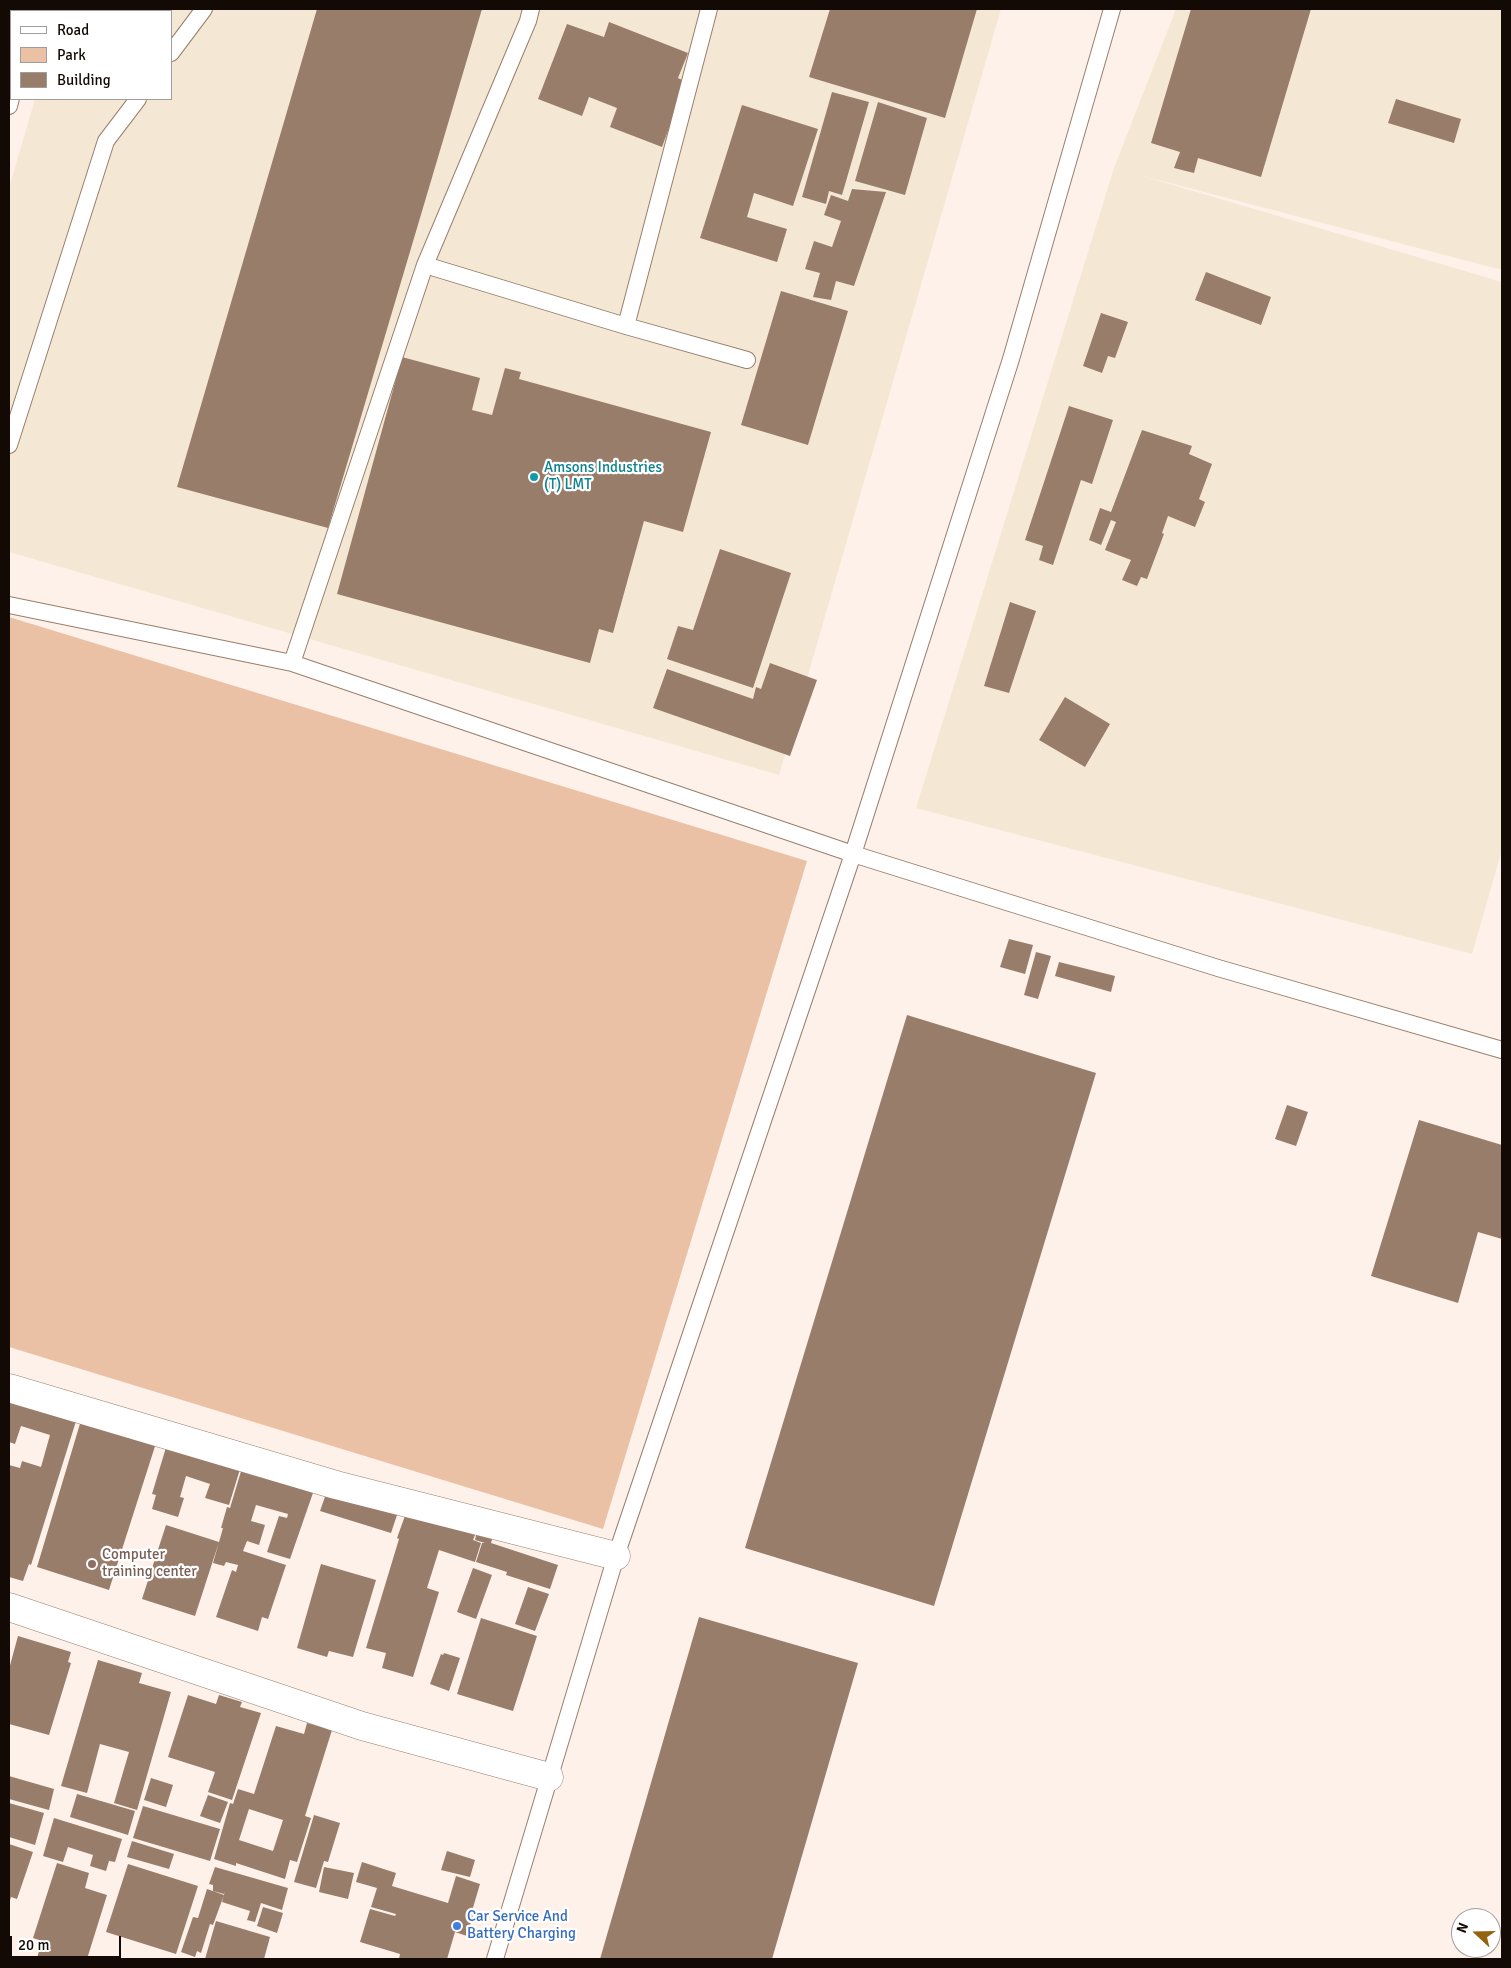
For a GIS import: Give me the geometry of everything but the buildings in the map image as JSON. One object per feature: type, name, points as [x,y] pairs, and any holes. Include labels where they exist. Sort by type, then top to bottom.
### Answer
[{"type":"street","points":[[9,1388],[336,1485],[616,1556]]},
{"type":"street","points":[[9,1607],[362,1726],[549,1777]]},
{"type":"lane","points":[[172,52],[204,9]]},
{"type":"lane","points":[[292,663],[425,265],[528,21],[531,9]]},
{"type":"lane","points":[[626,326],[709,9]]},
{"type":"lane","points":[[495,1959],[616,1556],[852,854],[1011,359],[1112,9]]},
{"type":"lane","points":[[9,444],[106,141],[137,100]]},
{"type":"lane","points":[[425,265],[626,326],[747,360]]},
{"type":"lane","points":[[9,605],[292,663],[852,854],[1218,968],[1502,1050]]},
{"type":"shaded area","points":[[9,9],[28,9],[10,10],[9,68]]},
{"type":"shaded area","name":"Amsons Industries (T) LMT","points":[[1001,9],[779,775],[9,552],[9,188],[35,100],[172,100],[172,10],[60,10]]},
{"type":"shaded area","points":[[1176,9],[1502,9],[1502,270],[1139,175],[1502,282],[1502,850],[1472,954],[916,808],[1114,168]]},
{"type":"green space","points":[[9,617],[807,861],[603,1529],[9,1347]]},
{"type":"place","name":"Amsons Industries (T) LMT","points":[[534,477]]},
{"type":"place","name":"Computer training center","points":[[92,1564]]},
{"type":"place","name":"Car Service And Battery Charging","points":[[457,1926]]}]
